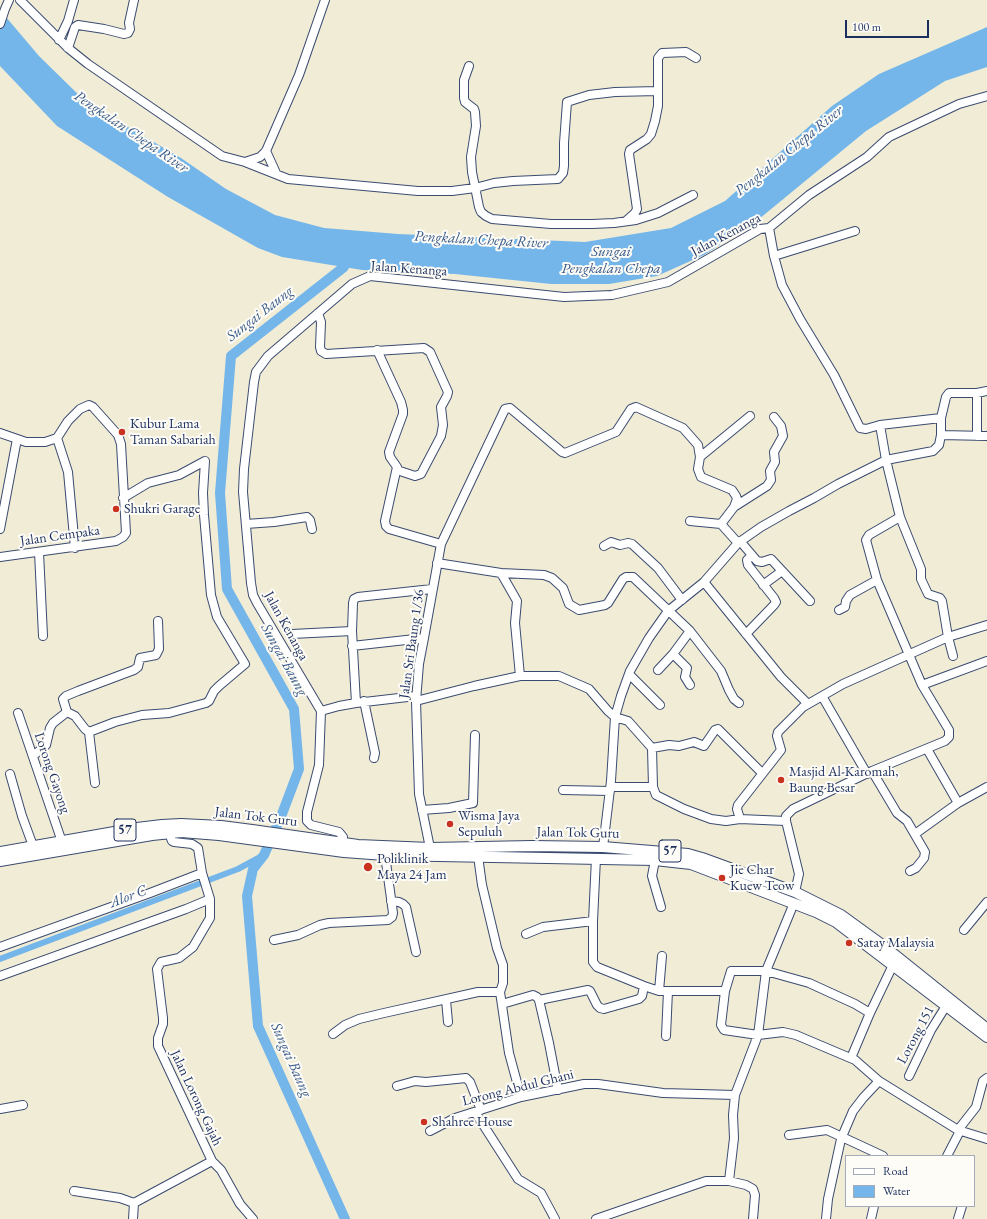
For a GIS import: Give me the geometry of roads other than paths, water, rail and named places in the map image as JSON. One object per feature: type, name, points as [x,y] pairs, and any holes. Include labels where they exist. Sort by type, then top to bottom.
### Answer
[{"type":"main road","name":"Jalan Tok Guru","points":[[0,852],[162,825],[200,825],[250,835],[300,842],[344,852],[385,855],[655,860],[691,864],[794,903],[836,922],[987,1037]]},
{"type":"main road","name":"Jalan Tok Guru","points":[[0,861],[169,833],[250,835]]},
{"type":"main road","name":"Jalan Tok Guru","points":[[300,842],[430,848],[532,846],[603,847],[688,854],[795,892],[842,915],[986,1025]]},
{"type":"main road","points":[[579,847],[579,858]]},
{"type":"street","points":[[0,24],[9,0]]},
{"type":"street","points":[[20,0],[59,40],[88,64],[222,156],[245,162],[288,178],[410,190],[452,191],[475,188],[494,183],[558,179],[563,173],[564,166],[566,102],[589,95],[618,91],[658,91]]},
{"type":"street","points":[[59,40],[68,21],[74,0]]},
{"type":"street","points":[[68,48],[75,27],[78,25],[124,34],[128,33],[130,29],[129,23],[134,0]]},
{"type":"street","points":[[245,162],[260,157],[266,150],[299,75],[325,0]]},
{"type":"street","points":[[625,222],[635,213],[637,209],[629,154],[630,150],[643,142],[651,134],[658,106],[658,65],[660,55],[671,52],[686,52],[696,58]]},
{"type":"street","points":[[469,66],[464,80],[464,98],[465,102],[474,109],[475,112],[476,126],[471,157],[472,172],[481,212],[492,219],[551,224],[625,222],[658,213],[693,195]]},
{"type":"street","name":"Jalan Kenanga","points":[[321,711],[253,595],[251,583],[243,484],[256,372],[268,356],[352,284],[370,276],[564,297],[612,295],[668,282],[760,229],[769,228],[809,195],[867,157],[889,136],[959,104],[987,96]]},
{"type":"street","points":[[266,150],[276,173]]},
{"type":"street","points":[[769,228],[774,256],[782,285],[800,319],[834,375],[860,428],[866,429],[880,425],[941,418]]},
{"type":"street","points":[[774,256],[855,231]]},
{"type":"street","points":[[318,313],[321,322],[320,347],[324,353],[428,349],[430,352],[448,392],[441,408],[443,424],[441,436],[422,473],[417,476],[397,470]]},
{"type":"street","points":[[377,350],[403,406],[403,414],[389,452],[390,457],[397,465],[397,470],[385,521],[386,526],[389,529],[441,544]]},
{"type":"street","points":[[603,847],[610,789],[615,717],[620,696],[629,674],[649,638],[668,611],[704,582],[739,542],[761,527],[838,484],[886,460],[933,451],[939,445],[941,435],[941,418],[946,397],[949,393],[977,393],[987,391]]},
{"type":"street","points":[[977,393],[977,436]]},
{"type":"street","points":[[0,433],[26,442],[38,442],[57,438],[68,421],[80,409],[89,405],[93,407],[118,435],[120,440],[123,498],[148,484],[179,475],[205,461],[203,492],[204,515],[211,594],[217,617],[245,664],[214,691],[209,701],[206,703],[169,713],[142,715],[115,722],[89,732]]},
{"type":"street","name":"Jalan Sri Baung 1/36","points":[[430,848],[419,793],[416,699],[432,589],[441,544],[505,409],[508,407],[510,408],[565,453],[616,432],[631,409],[636,407],[683,428],[697,444],[700,457]]},
{"type":"street","points":[[734,507],[737,497],[732,491],[701,477],[698,469],[700,457],[750,416]]},
{"type":"street","points":[[721,524],[734,507],[767,486],[771,480],[770,471],[775,462],[774,452],[783,436],[781,426],[774,417]]},
{"type":"street","points":[[880,425],[886,460],[900,517],[921,569],[921,579],[928,594],[940,598],[942,601],[953,656]]},
{"type":"street","points":[[941,435],[987,436]]},
{"type":"street","points":[[57,438],[68,472],[75,548]]},
{"type":"street","points":[[0,529],[17,440]]},
{"type":"street","name":"Jalan Cempaka","points":[[0,557],[75,548],[116,541],[124,537],[126,533],[123,498]]},
{"type":"street","points":[[246,524],[274,522],[307,517],[310,520],[312,529]]},
{"type":"street","points":[[795,892],[799,873],[786,821],[786,816],[792,809],[870,772],[945,741],[949,737],[949,730],[922,684],[908,654],[877,580],[866,542],[866,538],[869,535],[900,517]]},
{"type":"street","points":[[690,521],[721,524],[758,562],[771,559],[810,602]]},
{"type":"street","points":[[604,546],[611,542],[620,545],[628,543],[632,544],[658,568],[682,600]]},
{"type":"street","points":[[39,552],[43,636]]},
{"type":"street","points":[[746,634],[775,604],[774,598],[747,564],[747,560],[752,555]]},
{"type":"street","points":[[437,563],[501,573],[544,575],[552,578],[563,588],[569,604],[579,610],[608,603],[623,579],[626,577],[633,577],[690,631],[721,671],[734,699],[739,703]]},
{"type":"street","points":[[764,585],[782,571]]},
{"type":"street","points":[[501,573],[517,601],[515,623],[520,676]]},
{"type":"street","points":[[839,610],[845,607],[846,601],[850,595],[877,580]]},
{"type":"street","points":[[704,582],[781,677],[808,704]]},
{"type":"street","points":[[374,758],[376,755],[360,702],[352,646],[353,603],[356,598],[432,589]]},
{"type":"street","points":[[95,782],[89,732],[75,716],[67,712],[63,702],[66,696],[134,670],[138,667],[140,658],[157,653],[159,649],[158,621]]},
{"type":"street","points":[[740,819],[737,807],[762,773],[782,750],[778,732],[808,704],[843,684],[908,654],[948,637],[987,625]]},
{"type":"street","points":[[292,634],[352,631]]},
{"type":"street","points":[[658,670],[673,654],[690,631]]},
{"type":"street","points":[[352,646],[424,638]]},
{"type":"street","points":[[673,654],[686,666],[687,669],[685,677],[690,685]]},
{"type":"street","points":[[922,684],[987,661]]},
{"type":"street","points":[[629,674],[660,705]]},
{"type":"street","points":[[341,843],[343,837],[339,832],[311,825],[308,823],[306,818],[319,765],[321,711],[360,702],[416,699],[520,676],[559,676],[590,688],[608,711],[615,717],[628,721],[652,748],[653,787],[656,795],[684,809],[711,819],[726,821],[740,819],[786,821]]},
{"type":"street","points":[[822,696],[897,813],[907,821],[925,852],[925,856],[916,868],[910,872]]},
{"type":"street","points":[[33,756],[46,745],[50,728],[54,722],[67,712]]},
{"type":"street","name":"Lorong Gayong","points":[[18,713],[62,842]]},
{"type":"street","points":[[652,748],[668,745],[679,746],[694,742],[704,746],[715,730],[718,730],[762,773]]},
{"type":"street","points":[[422,810],[449,808],[473,803],[475,735]]},
{"type":"street","points":[[928,748],[958,803]]},
{"type":"street","points":[[10,774],[22,816],[33,846]]},
{"type":"street","points":[[563,790],[653,787]]},
{"type":"street","points":[[914,834],[958,803],[987,787]]},
{"type":"street","name":"Jalan Lorong Gajah","points":[[169,833],[172,841],[192,844],[198,848],[202,875],[209,896],[210,918],[193,947],[179,958],[161,962],[157,969],[156,973],[163,1018],[158,1038],[158,1046],[212,1161],[221,1170],[240,1204],[253,1219]]},
{"type":"street","points":[[274,940],[298,935],[320,925],[329,923],[388,920],[392,918],[393,913],[385,855]]},
{"type":"street","points":[[478,856],[482,885],[497,948],[503,965],[504,977],[500,992],[509,1053],[521,1097]]},
{"type":"street","points":[[596,858],[593,921],[594,965],[659,991],[724,991]]},
{"type":"street","points":[[655,860],[652,876],[661,907]]},
{"type":"street","points":[[0,947],[202,875]]},
{"type":"street","points":[[0,976],[186,909],[209,896]]},
{"type":"street","points":[[391,901],[398,902],[406,907],[416,952]]},
{"type":"street","points":[[964,930],[987,902]]},
{"type":"street","points":[[729,1181],[734,1138],[733,1115],[736,1095],[758,1035],[766,971],[794,903]]},
{"type":"street","points":[[526,934],[543,927],[593,921]]},
{"type":"street","points":[[659,991],[662,956]]},
{"type":"street","points":[[850,1058],[893,965]]},
{"type":"street","points":[[870,1013],[855,1004],[809,983],[766,971],[731,971],[724,991],[721,1018],[722,1029],[726,1031],[758,1035],[783,1032],[791,1033],[855,1060],[879,1080],[959,1130],[987,1139]]},
{"type":"street","points":[[539,1000],[588,990],[590,991],[597,1005],[604,1010],[639,999],[642,996],[644,986]]},
{"type":"street","points":[[666,1036],[668,990]]},
{"type":"street","points":[[333,1034],[344,1025],[359,1019],[478,992],[500,992]]},
{"type":"street","points":[[502,1004],[533,995],[539,1000],[558,1090]]},
{"type":"street","points":[[446,1000],[448,1022]]},
{"type":"street","name":"Lorong 151","points":[[909,1076],[946,1006]]},
{"type":"street","points":[[397,1086],[412,1082],[466,1078],[470,1082],[478,1111],[518,1179],[541,1194],[555,1219]]},
{"type":"street","points":[[947,1155],[959,1130],[976,1108],[983,1081],[987,1078]]},
{"type":"street","points":[[826,1219],[828,1199],[842,1137],[853,1111],[879,1080]]},
{"type":"street","name":"Lorong Abdul Ghani","points":[[430,1131],[456,1118],[521,1097],[593,1084],[663,1093],[736,1095]]},
{"type":"street","points":[[0,1109],[23,1105]]},
{"type":"street","points":[[789,1135],[824,1130],[881,1155]]},
{"type":"street","points":[[134,1204],[212,1161]]},
{"type":"street","points":[[596,1219],[706,1181],[729,1181],[746,1185],[753,1189],[755,1195],[753,1219]]},
{"type":"street","points":[[74,1191],[120,1198],[134,1204]]},
{"type":"street","points":[[133,1219],[134,1204]]},
{"type":"street","points":[[871,1219],[874,1207]]},
{"type":"street","points":[[958,1219],[962,1207]]},
{"type":"water","name":"Sungai Pengkalan Chepa","points":[[0,10],[39,56],[87,103],[181,158],[226,189],[275,215],[324,228],[398,234],[585,242],[671,228],[725,201],[832,106],[879,74],[987,27],[987,67],[945,81],[866,131],[759,219],[704,255],[657,276],[609,284],[551,284],[455,274],[362,270],[282,257],[258,248],[168,197],[57,126],[0,66]]},
{"type":"waterway","name":"Sungai Baung","points":[[344,267],[231,356],[220,493],[227,589],[294,709],[299,769],[282,814],[264,855],[253,869],[247,896],[258,1026],[345,1219]]},
{"type":"waterway","name":"Alor C","points":[[0,959],[238,869],[264,855]]},
{"type":"place","name":"Kubur Lama Taman Sabariah","points":[[122,432]]},
{"type":"place","name":"Shukri Garage","points":[[116,509]]},
{"type":"place","name":"Masjid Al-Karomah, Baung Besar","points":[[781,780]]},
{"type":"place","name":"Wisma Jaya Sepuluh","points":[[450,824]]},
{"type":"place","name":"Poliklinik Maya 24 Jam","points":[[368,867]]},
{"type":"place","name":"Jie Char Kuew Teow","points":[[722,878]]},
{"type":"place","name":"Satay Malaysia","points":[[849,943]]},
{"type":"place","name":"Shahree House","points":[[424,1122]]},
{"type":"water label","name":"Pengkalan Chepa River","points":[[131,132]]},
{"type":"water label","name":"Pengkalan Chepa River","points":[[789,151]]},
{"type":"water label","name":"Pengkalan Chepa River","points":[[481,240]]}]
